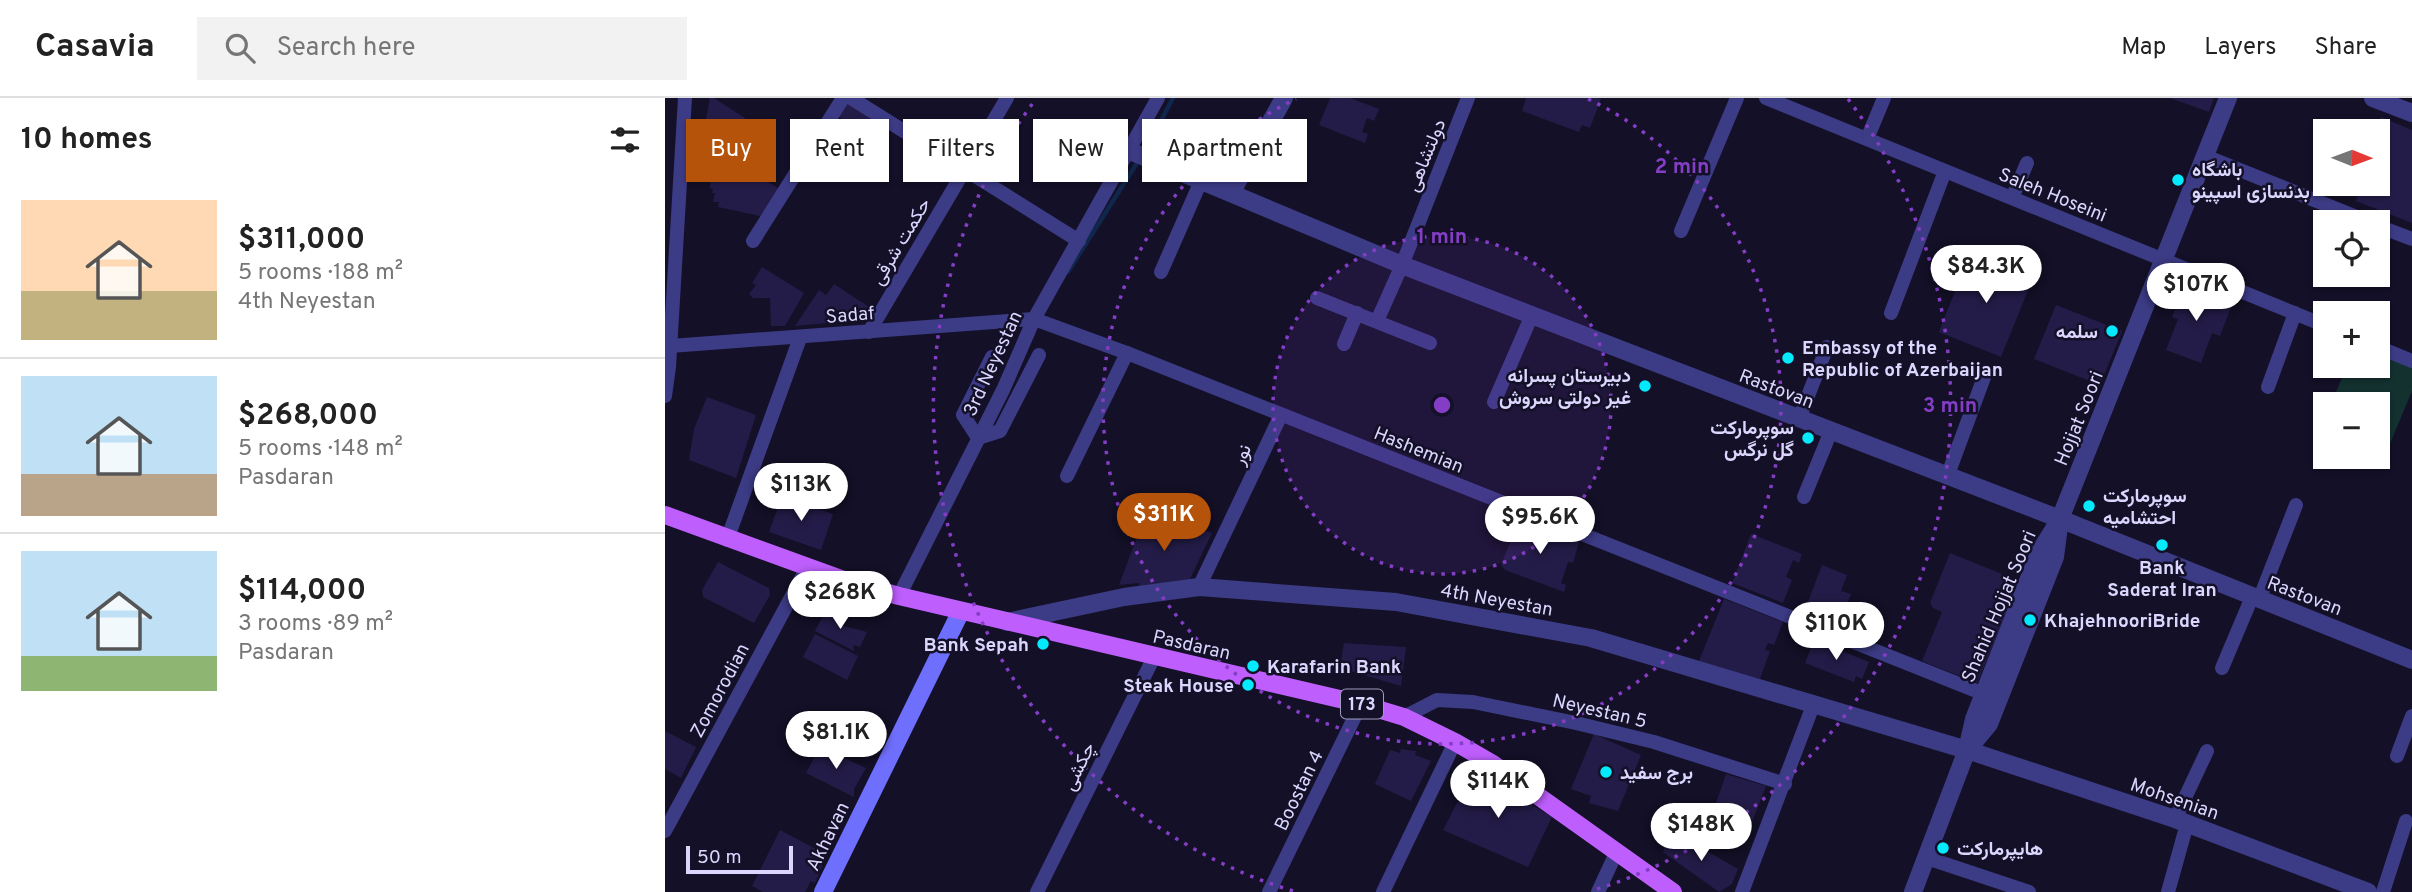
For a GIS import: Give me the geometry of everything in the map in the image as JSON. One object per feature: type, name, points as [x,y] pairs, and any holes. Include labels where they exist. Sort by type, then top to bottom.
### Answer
[{"type":"main road","name":"Pasdaran","points":[[665,515],[727,540],[852,583],[899,596],[1361,704],[1404,717],[1493,764],[1673,892]]},
{"type":"main road","name":"Akhavan","points":[[823,892],[961,611]]},
{"type":"street","points":[[665,396],[685,98]]},
{"type":"street","points":[[753,242],[843,98]]},
{"type":"street","points":[[851,98],[870,103],[903,126]]},
{"type":"street","name":"حکمت شرقی","points":[[995,119],[1007,98]]},
{"type":"street","name":"3rd Neyestan","points":[[899,596],[1003,390],[1034,319],[1158,98]]},
{"type":"street","points":[[1231,194],[1284,98]]},
{"type":"street","name":"دولتشاهی","points":[[1377,320],[1402,265],[1468,98]]},
{"type":"street","points":[[1681,231],[1737,98]]},
{"type":"street","name":"Saleh Hoseini","points":[[1766,98],[2313,321]]},
{"type":"street","points":[[1867,139],[1884,98]]},
{"type":"street","name":"Hojjat Soori","points":[[2060,519],[2228,98]]},
{"type":"street","points":[[2373,98],[2412,113]]},
{"type":"street","name":"Rastovan","points":[[1130,151],[1142,156]]},
{"type":"street","points":[[2205,156],[2339,210]]},
{"type":"street","points":[[2012,198],[2027,163]]},
{"type":"street","points":[[1891,313],[1945,171]]},
{"type":"street","name":"حکمت شرقی","points":[[869,332],[957,182]]},
{"type":"street","points":[[986,182],[1079,241]]},
{"type":"street","points":[[1161,272],[1201,182]]},
{"type":"street","name":"Rastovan","points":[[1203,182],[1402,265],[2060,519],[2412,660]]},
{"type":"street","points":[[2390,231],[2412,239]]},
{"type":"street","points":[[1317,298],[1430,343]]},
{"type":"street","points":[[1345,344],[1357,313]]},
{"type":"street","points":[[2268,387],[2295,313]]},
{"type":"street","points":[[1494,402],[1532,315]]},
{"type":"street","name":"Sadaf","points":[[667,347],[1034,319]]},
{"type":"street","name":"Hashemian","points":[[1034,319],[1984,694]]},
{"type":"street","points":[[727,540],[800,338]]},
{"type":"street","points":[[1799,419],[1827,347]]},
{"type":"street","points":[[2390,352],[2412,361]]},
{"type":"street","points":[[1067,476],[1127,354]]},
{"type":"street","points":[[992,357],[963,415],[978,438],[1000,431],[1039,355]]},
{"type":"street","points":[[1947,477],[1986,372]]},
{"type":"street","name":"نور","points":[[1199,587],[1281,415]]},
{"type":"street","points":[[1804,498],[1831,432]]},
{"type":"street","points":[[2222,668],[2296,505]]},
{"type":"street","name":"Shahid Hojjat Soori","points":[[1913,892],[1967,750],[1974,719],[2039,553],[2060,519]]},
{"type":"street","name":"Shahid Hojjat Soori","points":[[1967,750],[1989,724],[2055,557],[2060,519]]},
{"type":"street","name":"Zomorodian","points":[[665,831],[808,566]]},
{"type":"street","name":"4th Neyestan","points":[[1007,622],[1111,599],[1199,587],[1396,602],[1591,638],[1967,750]]},
{"type":"street","name":"چکشی","points":[[1037,892],[1154,657]]},
{"type":"street","name":"Neyestan 5","points":[[1404,717],[1437,700],[1473,702],[1654,742],[1785,784]]},
{"type":"street","points":[[1742,892],[1814,703]]},
{"type":"street","name":"Boostan 4","points":[[1269,892],[1361,704]]},
{"type":"street","points":[[2397,756],[2412,716]]},
{"type":"street","points":[[1383,892],[1455,742]]},
{"type":"street","name":"Mohsenian","points":[[1967,750],[2181,821],[2368,892]]},
{"type":"street","points":[[2168,892],[2181,821],[2207,751]]},
{"type":"street","points":[[2383,892],[2406,821]]},
{"type":"street","points":[[1598,892],[1617,851]]},
{"type":"street","points":[[1927,858],[2029,892]]},
{"type":"green space","points":[[2390,359],[2412,368],[2412,391],[2390,444],[2390,392],[2336,392],[2342,378],[2390,378]]},
{"type":"building","points":[[710,98],[745,118],[744,119],[706,119]]},
{"type":"building","points":[[1330,98],[1350,98],[1379,109],[1374,121],[1367,118],[1362,132],[1368,134],[1365,143],[1319,125]]},
{"type":"building","points":[[1526,98],[1601,99],[1590,128],[1582,125],[1579,132],[1522,111]]},
{"type":"building","points":[[2170,98],[2214,98],[2209,112]]},
{"type":"building","points":[[846,99],[877,119],[843,119],[836,115]]},
{"type":"building","points":[[2391,121],[2412,130],[2412,223],[2390,214],[2390,210],[2379,210],[2356,201],[2358,196],[2391,196]]},
{"type":"building","points":[[710,182],[768,182],[778,188],[766,215],[760,216],[718,207],[719,202],[713,202],[715,193],[712,193],[713,189],[710,188]]},
{"type":"building","points":[[1970,253],[2033,278],[2001,357],[1939,332]]},
{"type":"building","points":[[762,267],[804,293],[785,326],[771,326],[770,298],[753,298],[749,294],[756,285],[752,283]]},
{"type":"building","points":[[834,284],[869,307],[860,320],[795,326],[819,290],[826,295]]},
{"type":"building","points":[[2184,284],[2214,295],[2211,303],[2218,305],[2219,302],[2231,307],[2220,336],[2212,333],[2201,363],[2166,350],[2178,319],[2172,317]]},
{"type":"building","points":[[2056,305],[2122,331],[2100,385],[2034,359]]},
{"type":"building","points":[[707,397],[756,415],[736,478],[689,460],[694,429]]},
{"type":"building","points":[[782,496],[833,514],[821,550],[769,532]]},
{"type":"building","points":[[1147,510],[1174,519],[1171,525],[1183,530],[1186,523],[1212,533],[1188,583],[1139,589],[1139,583],[1119,585]]},
{"type":"building","points":[[1531,523],[1551,535],[1555,532],[1579,542],[1573,563],[1568,562],[1561,583],[1566,585],[1564,592],[1505,570],[1501,565],[1517,525],[1524,527]]},
{"type":"building","points":[[1751,534],[1802,554],[1799,563],[1793,560],[1786,577],[1792,580],[1783,603],[1732,583]]},
{"type":"building","points":[[1950,553],[2027,584],[2006,637],[1998,633],[1977,683],[1922,661],[1942,612],[1933,608],[1930,603]]},
{"type":"building","points":[[718,562],[769,588],[770,595],[754,623],[703,597],[702,590]]},
{"type":"building","points":[[1822,565],[1847,575],[1841,591],[1851,594],[1838,628],[1803,615]]},
{"type":"building","points":[[1724,599],[1783,622],[1774,645],[1768,643],[1765,650],[1770,651],[1760,679],[1699,661]]},
{"type":"building","points":[[826,610],[844,618],[839,625],[867,632],[860,647],[853,645],[854,651],[815,631]]},
{"type":"building","points":[[815,634],[858,656],[847,680],[803,657]]},
{"type":"building","points":[[1814,640],[1869,662],[1862,679],[1856,676],[1854,682],[1805,663]]},
{"type":"building","points":[[1344,643],[1406,647],[1401,686],[1340,668]]},
{"type":"building","points":[[665,731],[696,747],[681,778],[665,769]]},
{"type":"building","name":"برج سفید","points":[[1594,734],[1641,755],[1618,811],[1589,803],[1591,796],[1571,789]]},
{"type":"building","points":[[820,747],[866,768],[854,789],[854,797],[806,773]]},
{"type":"building","points":[[1401,749],[1416,751],[1415,755],[1431,761],[1411,801],[1375,784],[1390,750],[1400,753]]},
{"type":"building","points":[[1474,770],[1552,817],[1528,867],[1443,830]]},
{"type":"building","points":[[1726,774],[1766,786],[1750,827],[1712,815]]},
{"type":"building","points":[[780,830],[827,855],[815,883],[811,881],[805,892],[763,892],[752,886]]},
{"type":"building","points":[[1674,832],[1738,869],[1732,884],[1719,892],[1663,852]]},
{"type":"waterway","points":[[1162,119],[1173,98]]},
{"type":"waterway","points":[[1068,272],[1137,163]]},
{"type":"place","name":"باشگاه بدنسازی اسپینو","points":[[2178,180]]},
{"type":"place","name":"سلمه","points":[[2112,331]]},
{"type":"place","name":"Embassy of the Republic of Azerbaijan","points":[[1788,358]]},
{"type":"place","name":"دبیرستان پسرانه غیر دولتی سروش","points":[[1645,386]]},
{"type":"place","name":"سوپرمارکت گل نرگس","points":[[1808,438]]},
{"type":"place","name":"سوپرمارکت احتشامیه","points":[[2089,506]]},
{"type":"place","name":"Bank Saderat Iran","points":[[2162,545]]},
{"type":"place","name":"KhajehnooriBride","points":[[2030,620]]},
{"type":"place","name":"Bank Sepah","points":[[1043,644]]},
{"type":"place","name":"Karafarin Bank","points":[[1253,666]]},
{"type":"place","name":"Steak House","points":[[1248,685]]},
{"type":"place","name":"برج سفید","points":[[1606,772]]},
{"type":"place","name":"هایپرمارکت","points":[[1943,848]]}]
